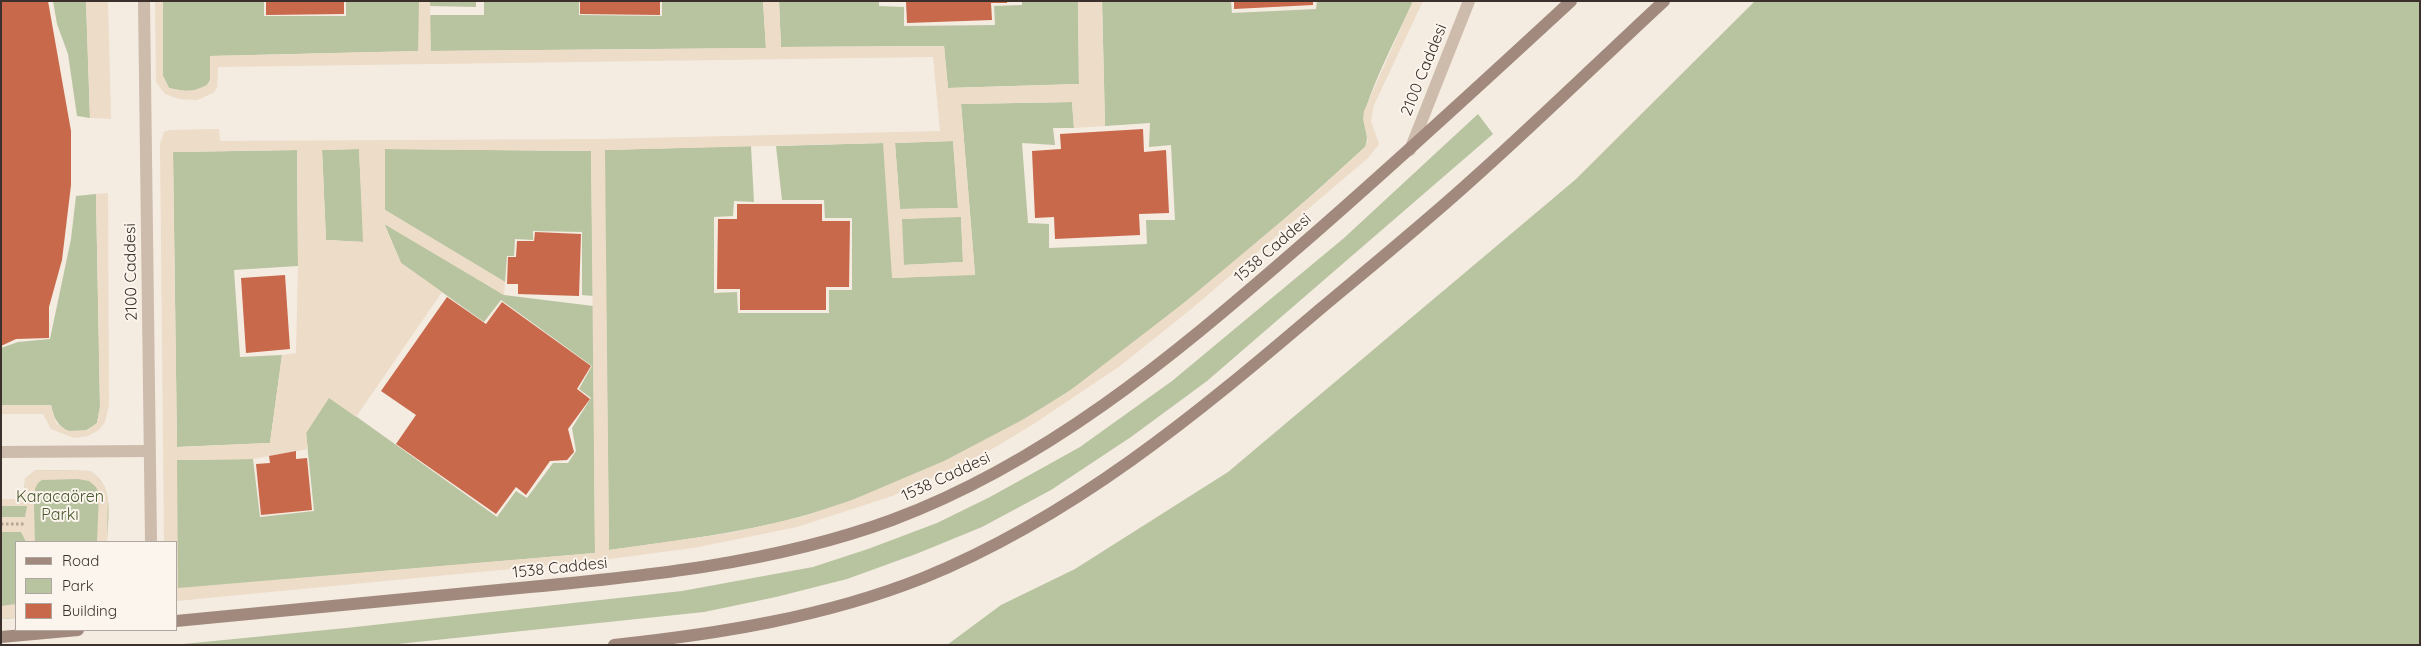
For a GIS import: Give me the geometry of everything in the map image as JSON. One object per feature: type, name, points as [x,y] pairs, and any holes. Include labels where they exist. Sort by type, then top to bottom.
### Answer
[{"type":"main road","name":"1538 Caddesi","points":[[178,621],[606,580],[711,565],[824,542],[893,520],[967,487],[1033,452],[1102,408],[1253,287],[1410,152],[1571,1]]},
{"type":"main road","points":[[614,645],[688,637],[781,620],[851,601],[920,579],[964,560],[1023,530],[1082,495],[1215,399],[1462,189],[1664,1]]},
{"type":"main road","points":[[1,636],[65,631]]},
{"type":"street","name":"2100 Caddesi","points":[[144,1],[151,541]]},
{"type":"street","name":"2100 Caddesi","points":[[1410,152],[1469,1]]},
{"type":"street","points":[[1,452],[149,451]]},
{"type":"path","points":[[1,524],[26,524]]},
{"type":"green space","points":[[53,1],[86,1],[90,118],[77,116],[68,54],[57,24]]},
{"type":"green space","points":[[163,1],[264,1],[264,16],[346,16],[346,1],[419,1],[419,51],[211,56],[211,77],[207,85],[192,91],[174,89],[169,88],[163,76],[162,68]]},
{"type":"green space","points":[[430,1],[476,1],[476,7],[430,6]]},
{"type":"green space","points":[[484,1],[579,1],[579,15],[662,16],[662,1],[763,1],[766,48],[430,51],[430,15],[484,15]]},
{"type":"green space","points":[[779,1],[879,1],[879,6],[904,7],[904,26],[995,25],[994,6],[1022,5],[1022,1],[1078,1],[1079,84],[948,88],[944,46],[781,47]]},
{"type":"green space","points":[[1102,1],[1231,1],[1232,13],[1316,9],[1317,1],[1413,1],[1381,69],[1365,111],[1364,120],[1367,143],[1365,147],[1215,277],[1079,385],[971,449],[869,494],[776,523],[705,536],[609,550],[604,150],[751,146],[754,202],[734,201],[733,216],[714,217],[714,293],[737,292],[738,313],[829,313],[829,290],[852,290],[852,218],[825,218],[824,200],[782,200],[776,146],[884,143],[893,278],[975,274],[961,104],[1072,102],[1074,128],[1053,128],[1055,145],[1022,143],[1028,223],[1049,224],[1049,248],[1147,244],[1146,220],[1175,220],[1171,145],[1149,147],[1150,123],[1105,126]]},
{"type":"green space","points":[[1755,1],[2420,1],[2420,645],[947,645],[1001,605],[1075,569],[1228,472],[1575,180]]},
{"type":"green space","points":[[1478,114],[1493,134],[1207,381],[1131,437],[1051,490],[982,527],[916,554],[847,579],[776,597],[704,612],[388,645],[173,645],[682,591],[813,567],[937,523],[990,497],[1080,447],[1172,381],[1344,238]]},
{"type":"green space","points":[[953,141],[958,208],[900,209],[895,143]]},
{"type":"green space","points":[[359,149],[364,242],[326,240],[322,150]]},
{"type":"green space","points":[[385,149],[591,151],[593,296],[582,295],[582,232],[533,231],[533,240],[515,239],[514,256],[507,256],[505,282],[385,210]]},
{"type":"green space","points":[[297,150],[298,266],[234,270],[240,357],[282,355],[270,443],[177,447],[173,152]]},
{"type":"green space","points":[[96,194],[100,407],[97,423],[82,431],[74,432],[62,427],[53,414],[51,405],[1,405],[1,348],[18,342],[50,339],[71,239],[76,196]]},
{"type":"green space","points":[[961,216],[963,262],[903,265],[901,219]]},
{"type":"green space","points":[[384,223],[504,295],[593,306],[595,553],[178,589],[177,460],[253,459],[260,517],[314,511],[306,433],[329,397],[497,517],[516,491],[527,498],[553,463],[568,463],[576,451],[572,428],[591,398],[579,389],[592,366],[501,300],[484,322],[401,263]]},
{"type":"green space","name":"Karacaören Parkı","points":[[36,470],[90,471],[98,478],[107,494],[109,512],[107,541],[15,541],[15,618],[1,619],[1,499],[24,499],[25,479]]},
{"type":"shaded area","points":[[86,1],[108,1],[111,119],[90,118]]},
{"type":"shaded area","points":[[155,1],[163,1],[163,76],[169,88],[185,91],[195,90],[207,85],[210,80],[210,56],[418,51],[419,1],[430,1],[431,51],[766,48],[763,1],[779,1],[781,47],[944,46],[948,88],[1079,84],[1078,1],[1102,1],[1105,126],[1074,128],[1072,102],[961,104],[975,275],[892,278],[883,143],[605,150],[609,550],[730,533],[801,517],[852,500],[944,461],[1024,419],[1068,392],[1185,302],[1315,193],[1365,147],[1368,141],[1363,119],[1364,111],[1413,1],[1423,1],[1374,105],[1371,121],[1379,144],[1369,157],[1190,310],[1120,366],[1032,425],[992,449],[939,475],[892,496],[797,527],[693,548],[594,561],[178,601],[178,588],[595,553],[591,151],[385,149],[385,210],[505,282],[504,295],[384,224],[401,263],[442,292],[356,417],[329,398],[306,433],[308,449],[253,459],[177,460],[178,541],[164,541],[160,144],[164,132],[170,130],[219,129],[220,141],[604,139],[940,131],[933,57],[218,67],[217,88],[213,93],[197,100],[179,99],[165,94],[156,82]],"holes":[[[953,141],[958,208],[900,209],[895,143]],[[359,149],[363,242],[326,240],[322,150]],[[297,150],[298,266],[296,353],[282,355],[270,443],[177,447],[173,152]],[[961,217],[963,262],[904,265],[902,219]]]},
{"type":"shaded area","points":[[108,193],[109,405],[105,422],[99,430],[88,436],[74,438],[51,429],[43,414],[1,414],[1,405],[51,405],[56,423],[67,431],[88,430],[97,423],[100,407],[96,194]]},
{"type":"shaded area","name":"Karacaören Parkı","points":[[36,470],[90,471],[96,475],[105,487],[108,498],[107,541],[97,541],[99,494],[96,487],[89,481],[78,479],[42,480],[38,483],[35,489],[34,508],[35,541],[26,541],[21,532],[1,532],[1,517],[25,517],[27,506],[1,506],[1,499],[24,499],[25,479]]},
{"type":"shaded area","points":[[15,604],[15,618],[1,619],[1,606]]},
{"type":"building","points":[[1,1],[48,1],[71,131],[71,185],[62,260],[49,307],[49,338],[16,339],[1,346]]},
{"type":"building","points":[[266,1],[344,1],[344,14],[266,15]]},
{"type":"building","points":[[580,1],[660,1],[660,15],[580,14]]},
{"type":"building","points":[[906,1],[1007,1],[1007,3],[991,3],[992,20],[907,23]]},
{"type":"building","points":[[1234,1],[1313,1],[1313,5],[1234,9]]},
{"type":"building","points":[[1143,129],[1144,152],[1166,150],[1169,213],[1139,214],[1140,235],[1055,239],[1054,217],[1035,218],[1032,151],[1061,149],[1060,134]]},
{"type":"building","points":[[737,204],[822,204],[822,221],[850,221],[849,287],[826,287],[826,310],[740,310],[740,289],[717,289],[718,219],[737,219]]},
{"type":"building","points":[[535,232],[581,234],[579,296],[518,294],[518,284],[507,284],[508,257],[516,257],[517,241],[534,241]]},
{"type":"building","points":[[285,275],[290,349],[246,353],[241,278]]},
{"type":"building","points":[[447,297],[486,324],[502,302],[591,366],[577,389],[590,399],[568,429],[574,452],[567,460],[550,461],[526,495],[516,487],[496,514],[396,444],[416,415],[381,391]]},
{"type":"building","points":[[296,451],[296,459],[307,458],[312,510],[261,515],[256,464],[270,463],[269,456]]}]
